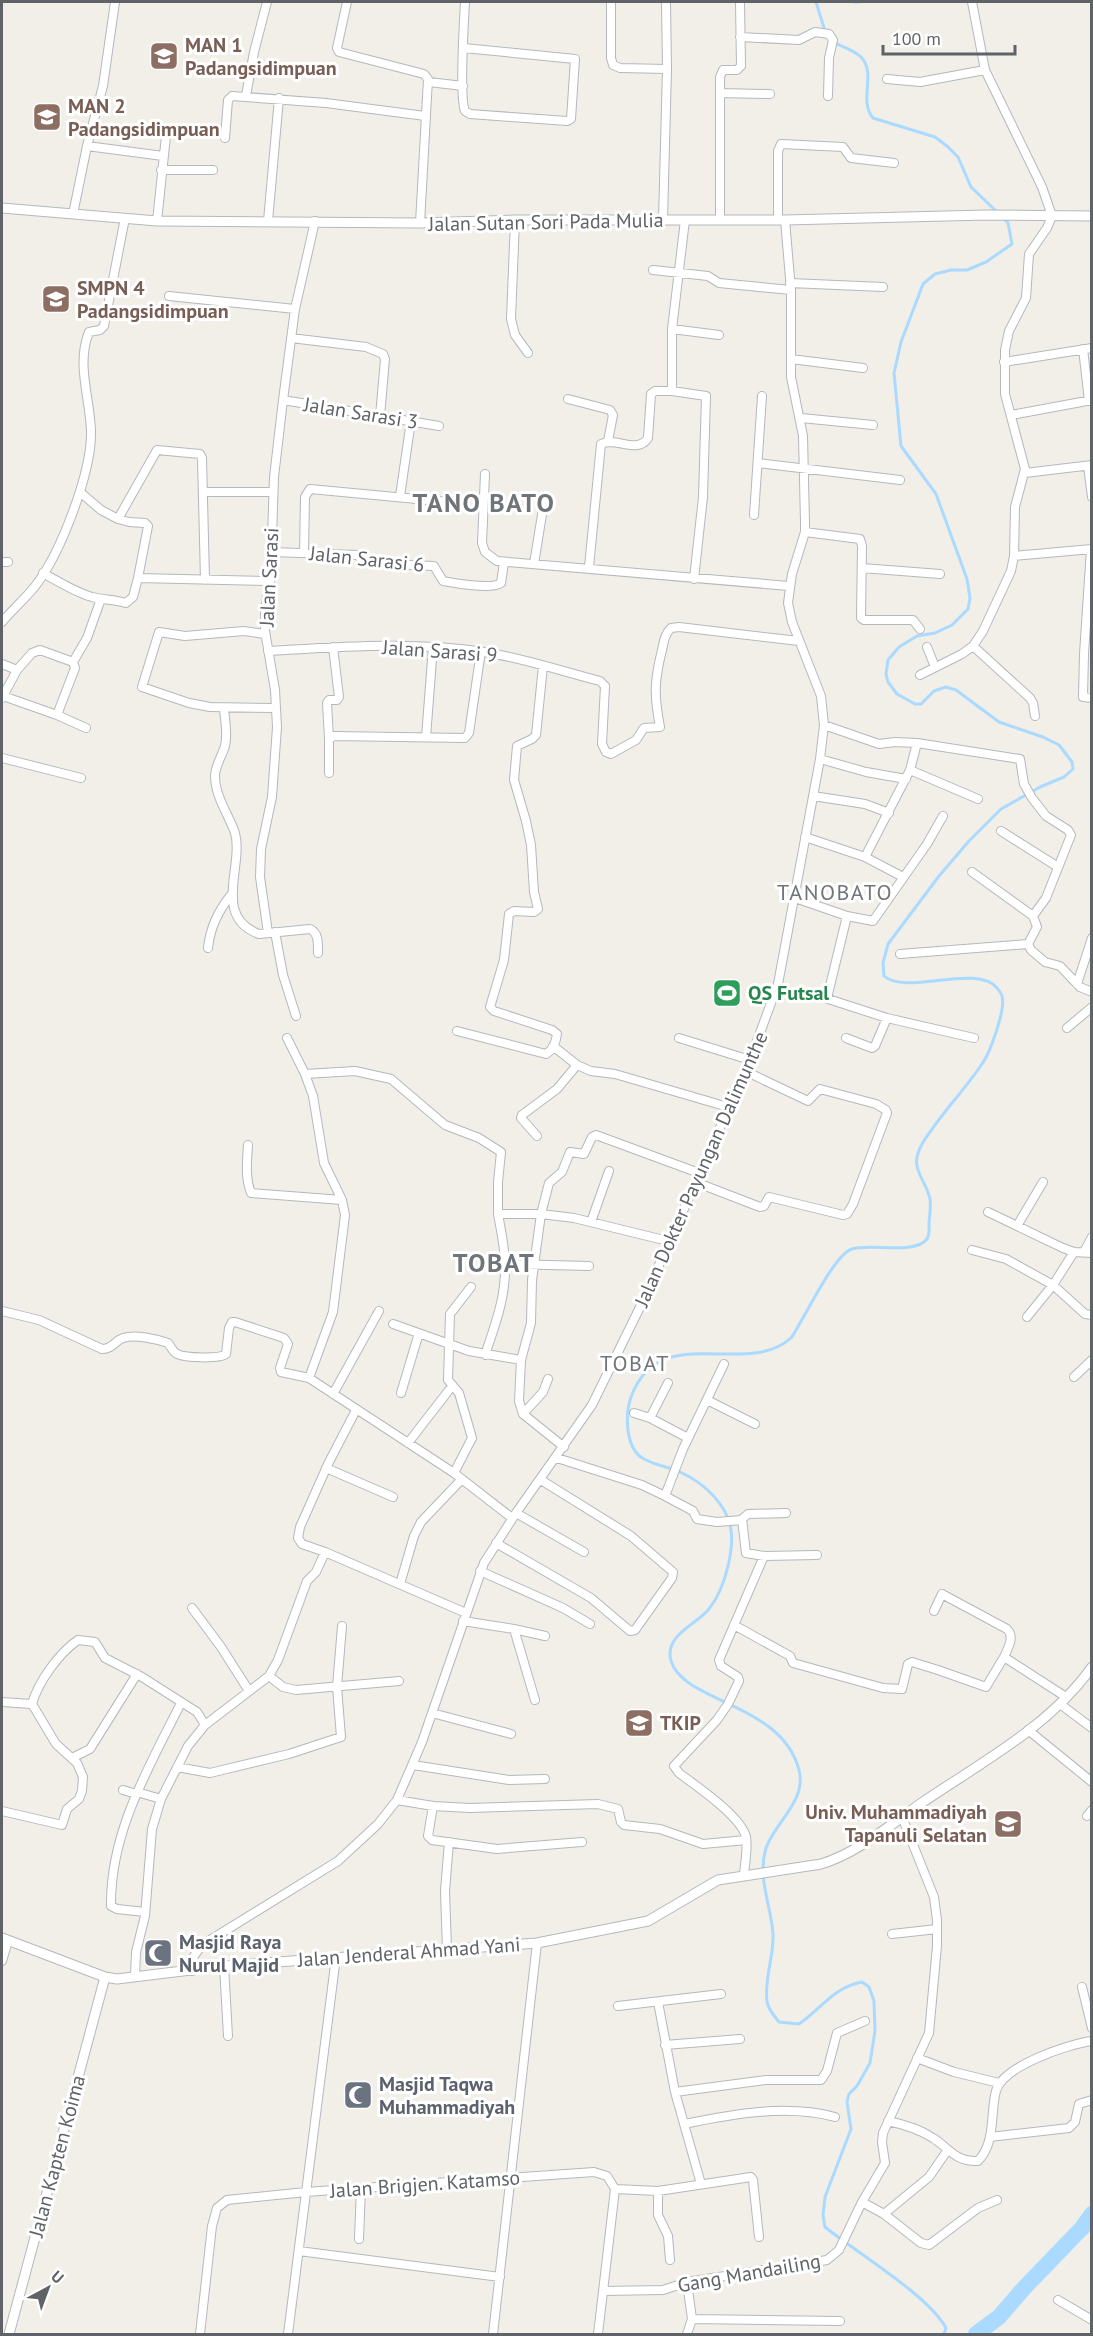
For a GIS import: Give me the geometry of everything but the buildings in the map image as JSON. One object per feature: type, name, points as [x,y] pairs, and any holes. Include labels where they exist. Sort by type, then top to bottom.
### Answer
[{"type":"street","points":[[73,214],[87,146],[103,86],[115,2]]},
{"type":"street","points":[[246,96],[267,2]]},
{"type":"street","points":[[347,2],[337,48],[339,52],[424,74],[428,77],[420,223]]},
{"type":"street","points":[[464,48],[575,59],[572,117],[567,121],[466,113],[463,105],[463,86],[465,2]]},
{"type":"street","points":[[611,2],[613,65],[620,68],[667,69]]},
{"type":"street","points":[[663,220],[667,69],[666,2]]},
{"type":"street","points":[[720,220],[722,71],[737,70],[741,66],[740,2]]},
{"type":"street","points":[[920,675],[972,646],[996,605],[1009,576],[1014,556],[1016,507],[1025,473],[1024,458],[1005,394],[1004,362],[1009,331],[1026,298],[1029,254],[1047,228],[1052,216],[1042,187],[985,70],[972,2]]},
{"type":"street","points":[[740,37],[799,40],[812,33],[824,32],[831,36],[828,96]]},
{"type":"street","points":[[887,79],[921,82],[985,70]]},
{"type":"street","points":[[429,82],[463,86]]},
{"type":"street","points":[[720,93],[770,94]]},
{"type":"street","points":[[225,138],[228,98],[232,96],[279,98],[425,116]]},
{"type":"street","points":[[268,221],[279,98]]},
{"type":"street","points":[[157,221],[166,136]]},
{"type":"street","name":"Jalan Dokter Payungan Dalimunthe","points":[[192,1971],[194,1956],[202,1946],[323,1872],[378,1824],[397,1800],[432,1713],[480,1571],[514,1516],[564,1447],[598,1394],[643,1301],[750,1060],[778,984],[820,759],[824,725],[821,696],[789,613],[789,586],[805,532],[804,467],[801,418],[792,385],[790,286],[782,220],[778,151],[781,144],[843,147],[851,158],[894,163]]},
{"type":"street","points":[[87,146],[163,156]]},
{"type":"street","points":[[161,170],[213,170]]},
{"type":"street","name":"Jalan Sutan Sori Pada Mulia","points":[[2,208],[157,221],[420,223],[515,220],[782,220],[986,215],[1092,216]]},
{"type":"street","points":[[3,617],[25,597],[43,573],[80,492],[91,438],[83,370],[85,347],[88,332],[100,330],[104,326],[125,219]]},
{"type":"street","points":[[515,220],[511,318],[515,335],[528,353]]},
{"type":"street","points":[[672,391],[672,329],[685,220]]},
{"type":"street","name":"Jalan Sarasi","points":[[296,1016],[283,975],[260,877],[263,837],[272,797],[276,708],[265,634],[265,610],[270,581],[273,492],[283,400],[295,309],[315,221]]},
{"type":"street","points":[[653,270],[708,276],[719,282],[790,286],[883,287]]},
{"type":"street","points":[[169,296],[295,309]]},
{"type":"street","points":[[672,329],[719,335]]},
{"type":"street","points":[[291,338],[366,347],[383,354],[385,359],[380,416]]},
{"type":"street","points":[[1004,362],[1087,348],[1090,401],[1011,415]]},
{"type":"street","points":[[791,359],[863,368]]},
{"type":"street","points":[[589,567],[599,452],[602,443],[608,441],[639,446],[645,443],[648,438],[651,394],[655,391],[672,391],[706,396],[703,497],[694,579]]},
{"type":"street","points":[[754,515],[762,396]]},
{"type":"street","points":[[568,399],[612,411],[608,441]]},
{"type":"street","name":"Jalan Sarasi 3","points":[[283,400],[439,426]]},
{"type":"street","points":[[801,418],[873,425]]},
{"type":"street","points":[[400,496],[411,421]]},
{"type":"street","points":[[118,519],[157,450],[201,455],[205,580]]},
{"type":"street","points":[[758,463],[900,480]]},
{"type":"street","points":[[1025,473],[1090,466],[1092,497]]},
{"type":"street","points":[[485,474],[482,543],[488,555],[494,560],[789,586]]},
{"type":"street","points":[[304,553],[305,497],[308,490],[400,496],[449,502]]},
{"type":"street","points":[[43,573],[84,595],[128,603],[133,597],[148,526],[145,523],[118,519],[101,510],[80,492]]},
{"type":"street","points":[[203,492],[273,492]]},
{"type":"street","points":[[534,564],[545,496]]},
{"type":"street","points":[[805,532],[860,538],[862,541],[860,617],[862,619],[913,620],[917,622],[920,629]]},
{"type":"street","points":[[1014,556],[1091,549],[1083,697],[1092,698]]},
{"type":"street","name":"Jalan Sarasi 6","points":[[272,552],[357,555],[368,563],[434,566],[442,581],[486,586],[497,586],[501,583],[504,562]]},
{"type":"street","points":[[862,568],[940,574]]},
{"type":"street","points":[[138,578],[270,581]]},
{"type":"street","points":[[57,715],[75,668],[73,662],[91,630],[100,599]]},
{"type":"street","name":"Jalan Sarasi 9","points":[[268,651],[333,647],[433,647],[481,651],[600,681],[605,686],[602,744],[606,752],[611,754],[636,740],[644,728],[660,727],[654,692],[655,679],[665,636],[671,628],[679,627],[799,641]]},
{"type":"street","points":[[265,634],[243,631],[185,636],[163,632],[157,635],[142,687],[189,703],[224,709],[276,708]]},
{"type":"street","points":[[972,646],[1030,698],[1035,716]]},
{"type":"street","points":[[329,773],[327,704],[329,700],[337,700],[339,697],[333,647]]},
{"type":"street","points":[[426,737],[433,647]]},
{"type":"street","points":[[927,647],[935,667]]},
{"type":"street","points":[[73,662],[40,650],[32,653],[17,670],[2,698],[57,715],[86,728]]},
{"type":"street","points":[[329,740],[334,736],[465,738],[481,651]]},
{"type":"street","points":[[2,664],[17,670]]},
{"type":"street","points":[[457,1031],[546,1054],[553,1046],[556,1034],[552,1030],[494,1011],[490,1007],[504,960],[509,914],[514,911],[534,912],[538,909],[534,892],[531,845],[514,780],[514,771],[517,746],[536,735],[543,666]]},
{"type":"street","points":[[208,948],[216,920],[231,896],[236,840],[214,779],[226,740],[224,709]]},
{"type":"street","points":[[824,725],[879,744],[917,743],[1018,758],[1024,784],[1032,798],[1042,812],[1068,830],[1071,835],[1046,898],[1033,916]]},
{"type":"street","points":[[865,857],[906,779],[917,743]]},
{"type":"street","points":[[2,758],[81,778]]},
{"type":"street","points":[[820,759],[866,772],[906,779]]},
{"type":"street","points":[[910,770],[978,799]]},
{"type":"street","points":[[813,796],[866,804],[889,813]]},
{"type":"street","points":[[795,898],[847,916],[867,921],[874,920],[944,816]]},
{"type":"street","points":[[1001,831],[1058,867]]},
{"type":"street","points":[[805,837],[865,857],[903,877]]},
{"type":"street","points":[[972,872],[1033,916],[1037,927],[1028,944]]},
{"type":"street","points":[[231,896],[241,920],[254,932],[310,929],[317,936],[318,953]]},
{"type":"street","points":[[847,916],[828,998],[838,1004],[886,1018],[974,1038]]},
{"type":"street","points":[[1077,984],[1092,938]]},
{"type":"street","points":[[900,954],[1028,944]]},
{"type":"street","points":[[1028,944],[1031,950],[1045,962],[1060,966],[1077,984],[1092,992]]},
{"type":"street","points":[[1067,1028],[1092,1007]]},
{"type":"street","points":[[846,1038],[872,1048],[886,1018]]},
{"type":"street","points":[[287,1038],[313,1096],[324,1163],[342,1200],[345,1215],[333,1312],[309,1378]]},
{"type":"street","points":[[679,1038],[750,1060]]},
{"type":"street","points":[[553,1046],[577,1065],[591,1071],[633,1078],[728,1107]]},
{"type":"street","points":[[537,1136],[521,1118],[522,1115],[557,1089],[577,1065]]},
{"type":"street","points":[[305,1074],[347,1070],[391,1079],[444,1125],[479,1138],[501,1152],[498,1214],[505,1264],[502,1305],[485,1355]]},
{"type":"street","points":[[695,1182],[760,1207],[764,1206],[769,1197],[843,1215],[847,1214],[853,1204],[887,1113],[886,1110],[876,1104],[820,1089],[808,1101],[745,1071]]},
{"type":"street","points":[[564,1447],[523,1414],[519,1401],[521,1360],[531,1323],[534,1266],[541,1214],[550,1180],[562,1172],[570,1152],[583,1155],[586,1153],[594,1135],[699,1173]]},
{"type":"street","points":[[248,1145],[246,1176],[251,1193],[342,1200]]},
{"type":"street","points":[[591,1222],[609,1171]]},
{"type":"street","points":[[1017,1227],[1043,1182]]},
{"type":"street","points":[[988,1212],[1074,1252],[1088,1252],[1092,1237]]},
{"type":"street","points":[[498,1214],[541,1214],[591,1222],[668,1241]]},
{"type":"street","points":[[972,1250],[1006,1259],[1053,1285],[1085,1314],[1092,1315]]},
{"type":"street","points":[[1027,1317],[1053,1285],[1074,1252]]},
{"type":"street","points":[[505,1264],[589,1266]]},
{"type":"street","points":[[454,1473],[472,1438],[459,1393],[448,1380],[450,1314],[471,1287]]},
{"type":"street","points":[[2,1311],[39,1320],[102,1349],[110,1349],[124,1338],[131,1338],[168,1343],[181,1356],[220,1358],[226,1354],[229,1328],[232,1322],[285,1338],[288,1344],[279,1368],[280,1372],[309,1378],[454,1473],[514,1516],[584,1552]]},
{"type":"street","points":[[333,1394],[379,1311]]},
{"type":"street","points":[[393,1324],[485,1355],[521,1360]]},
{"type":"street","points":[[400,1393],[419,1333]]},
{"type":"street","points":[[1074,1377],[1092,1360]]},
{"type":"street","points":[[665,1496],[688,1438],[724,1364]]},
{"type":"street","points":[[523,1414],[543,1392],[549,1379]]},
{"type":"street","points":[[650,1418],[668,1383]]},
{"type":"street","points":[[408,1443],[449,1390]]},
{"type":"street","points":[[707,1400],[755,1424]]},
{"type":"street","points":[[356,1410],[326,1468],[300,1527],[298,1538],[302,1544],[400,1584],[465,1617],[545,1636]]},
{"type":"street","points":[[634,1413],[650,1418],[688,1438]]},
{"type":"street","points":[[556,1458],[642,1485],[694,1512],[697,1519],[730,1522],[742,1520],[748,1514],[786,1513]]},
{"type":"street","points":[[326,1468],[393,1497]]},
{"type":"street","points":[[400,1584],[414,1536],[421,1522],[462,1479]]},
{"type":"street","points":[[496,1544],[591,1598],[632,1631],[674,1576],[673,1572],[631,1536],[541,1480]]},
{"type":"street","points":[[742,1520],[746,1553],[764,1556],[817,1555]]},
{"type":"street","points":[[135,1977],[136,1952],[145,1912],[152,1829],[160,1799],[188,1746],[205,1725],[269,1676],[278,1660],[307,1581],[316,1572],[325,1552]]},
{"type":"street","points":[[748,1874],[746,1840],[743,1831],[728,1812],[674,1768],[676,1762],[717,1720],[739,1681],[738,1677],[719,1663],[764,1556]]},
{"type":"street","points":[[480,1571],[563,1608],[590,1624]]},
{"type":"street","points":[[734,1625],[789,1656],[793,1663],[883,1688],[902,1689],[905,1686],[908,1664],[912,1662],[986,1687],[1004,1657],[1011,1638],[1010,1633],[1007,1629],[942,1594],[934,1611]]},
{"type":"street","points":[[192,1608],[221,1647],[249,1691]]},
{"type":"street","points":[[177,1767],[210,1773],[289,1754],[338,1739],[343,1734],[337,1687],[342,1626]]},
{"type":"street","points":[[514,1629],[535,1700]]},
{"type":"street","points":[[32,1704],[49,1672],[65,1651],[78,1640],[95,1642],[105,1658],[137,1674],[197,1712],[205,1725]]},
{"type":"street","points":[[1004,1657],[1063,1700],[1092,1728]]},
{"type":"street","name":"Jalan Jenderal Ahmad Yani","points":[[4,1940],[105,1977],[117,1979],[224,1966],[537,1943],[648,1921],[710,1883],[748,1874],[831,1861],[869,1840],[1028,1730],[1063,1700],[1090,1671]]},
{"type":"street","points":[[72,1758],[90,1749],[137,1674]]},
{"type":"street","points":[[269,1676],[289,1689],[399,1681]]},
{"type":"street","points":[[2,1702],[32,1704]]},
{"type":"street","points":[[145,1912],[117,1909],[111,1906],[117,1845],[149,1764],[181,1702]]},
{"type":"street","points":[[2,1811],[62,1825],[67,1809],[79,1799],[84,1783],[80,1770],[72,1758],[56,1744],[32,1704]]},
{"type":"street","points":[[432,1713],[511,1734]]},
{"type":"street","points":[[1028,1730],[1092,1782]]},
{"type":"street","points":[[413,1765],[498,1779],[545,1779]]},
{"type":"street","points":[[123,1790],[160,1799]]},
{"type":"street","points":[[397,1800],[433,1806],[512,1808],[598,1804],[618,1809],[624,1825],[660,1829],[693,1842],[715,1844],[746,1840]]},
{"type":"street","points":[[433,1806],[429,1837],[432,1840],[510,1849],[582,1842]]},
{"type":"street","name":"Gang Mandailing","points":[[603,2292],[650,2291],[687,2282],[827,2260],[839,2250],[862,2202],[885,2163],[882,2138],[929,2033],[931,2020],[937,1929],[934,1897],[902,1817]]},
{"type":"street","points":[[447,1950],[445,1891],[449,1842]]},
{"type":"street","points":[[892,1934],[937,1929]]},
{"type":"street","points":[[2,1961],[4,1940]]},
{"type":"street","points":[[493,2334],[537,1943]]},
{"type":"street","points":[[288,2334],[336,1957]]},
{"type":"street","points":[[224,1966],[228,2036]]},
{"type":"street","name":"Jalan Kapten Koima","points":[[9,2334],[105,1977]]},
{"type":"street","points":[[1082,1987],[1092,2028]]},
{"type":"street","points":[[618,2007],[722,1995]]},
{"type":"street","points":[[658,2002],[675,2092],[701,2184]]},
{"type":"street","points":[[675,2092],[766,2080],[821,2080],[827,2071],[837,2033],[865,2021]]},
{"type":"street","points":[[666,2045],[740,2039]]},
{"type":"street","points":[[888,2121],[929,2136],[947,2151],[976,2161],[984,2153],[990,2137],[999,2083],[1048,2053],[1092,2041]]},
{"type":"street","points":[[917,2058],[954,2072],[999,2083]]},
{"type":"street","points":[[990,2137],[1069,2128],[1074,2124],[1079,2104],[1092,2100]]},
{"type":"street","points":[[684,2124],[725,2115],[798,2110],[835,2117]]},
{"type":"street","points":[[884,2214],[929,2177],[947,2151]]},
{"type":"street","name":"Jalan Brigjen. Katamso","points":[[200,2334],[212,2226],[217,2208],[227,2200],[361,2188],[601,2173],[610,2178],[615,2189]]},
{"type":"street","points":[[598,2334],[615,2189],[658,2191],[752,2178],[759,2237]]},
{"type":"street","points":[[359,2239],[361,2188]]},
{"type":"street","points":[[658,2191],[658,2214],[667,2231],[670,2260]]},
{"type":"street","points":[[862,2202],[884,2214],[921,2243],[929,2245],[978,2208],[997,2200]]},
{"type":"street","points":[[299,2251],[500,2277]]},
{"type":"street","points":[[687,2282],[692,2319],[687,2334]]},
{"type":"street","points":[[1058,2300],[1092,2320]]},
{"type":"street","points":[[692,2319],[840,2321]]},
{"type":"waterway","points":[[816,2],[825,31]]},
{"type":"waterway","points":[[854,2],[859,2]]},
{"type":"waterway","points":[[835,43],[855,52],[865,64],[868,71],[867,103],[873,118],[935,137],[958,157],[971,187],[998,213]]},
{"type":"waterway","points":[[944,2334],[946,2328],[924,2302],[825,2227],[823,2215],[825,2197],[851,2129],[847,2102],[849,2094],[857,2086],[870,2063],[875,2031],[874,2001],[869,1987],[862,1982],[843,1989],[799,2024],[779,2022],[769,2007],[766,1993],[773,1934],[764,1881],[764,1859],[770,1838],[789,1811],[798,1792],[799,1770],[789,1748],[774,1731],[754,1717],[694,1686],[680,1675],[671,1661],[672,1644],[682,1631],[709,1609],[720,1590],[731,1552],[731,1528],[720,1503],[702,1485],[680,1472],[648,1461],[638,1454],[630,1440],[627,1422],[631,1397],[644,1374],[662,1361],[682,1355],[751,1354],[772,1349],[791,1338],[828,1275],[844,1254],[852,1249],[860,1248],[902,1248],[921,1244],[927,1239],[930,1202],[928,1191],[917,1167],[918,1153],[936,1124],[982,1064],[996,1031],[1002,1011],[1002,996],[997,988],[987,981],[974,978],[908,983],[894,981],[884,976],[883,963],[888,944],[939,876],[969,841],[1001,809],[1040,787],[1064,777],[1073,769],[1072,762],[1059,745],[999,722],[956,690],[946,687],[934,691],[921,704],[915,704],[897,694],[888,682],[886,674],[888,660],[899,647],[917,636],[935,633],[952,625],[968,609],[970,598],[967,579],[936,494],[901,446],[894,373],[901,342],[923,284],[935,274],[951,270],[967,270],[986,262],[1012,244],[1008,223],[1003,218]]},
{"type":"waterway","points":[[976,2334],[999,2317],[1082,2228],[1092,2214]]},
{"type":"place","name":"MAN 1 Padangsidimpuan","points":[[164,56]]},
{"type":"place","name":"MAN 2 Padangsidimpuan","points":[[47,117]]},
{"type":"place","name":"SMPN 4 Padangsidimpuan","points":[[56,299]]},
{"type":"place","name":"QS Futsal","points":[[727,993]]},
{"type":"place","name":"TKIP","points":[[639,1723]]},
{"type":"place","name":"Univ. Muhammadiyah Tapanuli Selatan","points":[[1008,1824]]},
{"type":"place","name":"Masjid Raya Nurul Majid","points":[[158,1953]]},
{"type":"place","name":"Masjid Taqwa Muhammadiyah","points":[[358,2095]]},
{"type":"district","name":"TANO BATO","points":[[484,502]]},
{"type":"district","name":"TANOBATO","points":[[835,892]]},
{"type":"district","name":"TOBAT","points":[[494,1262]]},
{"type":"district","name":"TOBAT","points":[[635,1363]]}]
